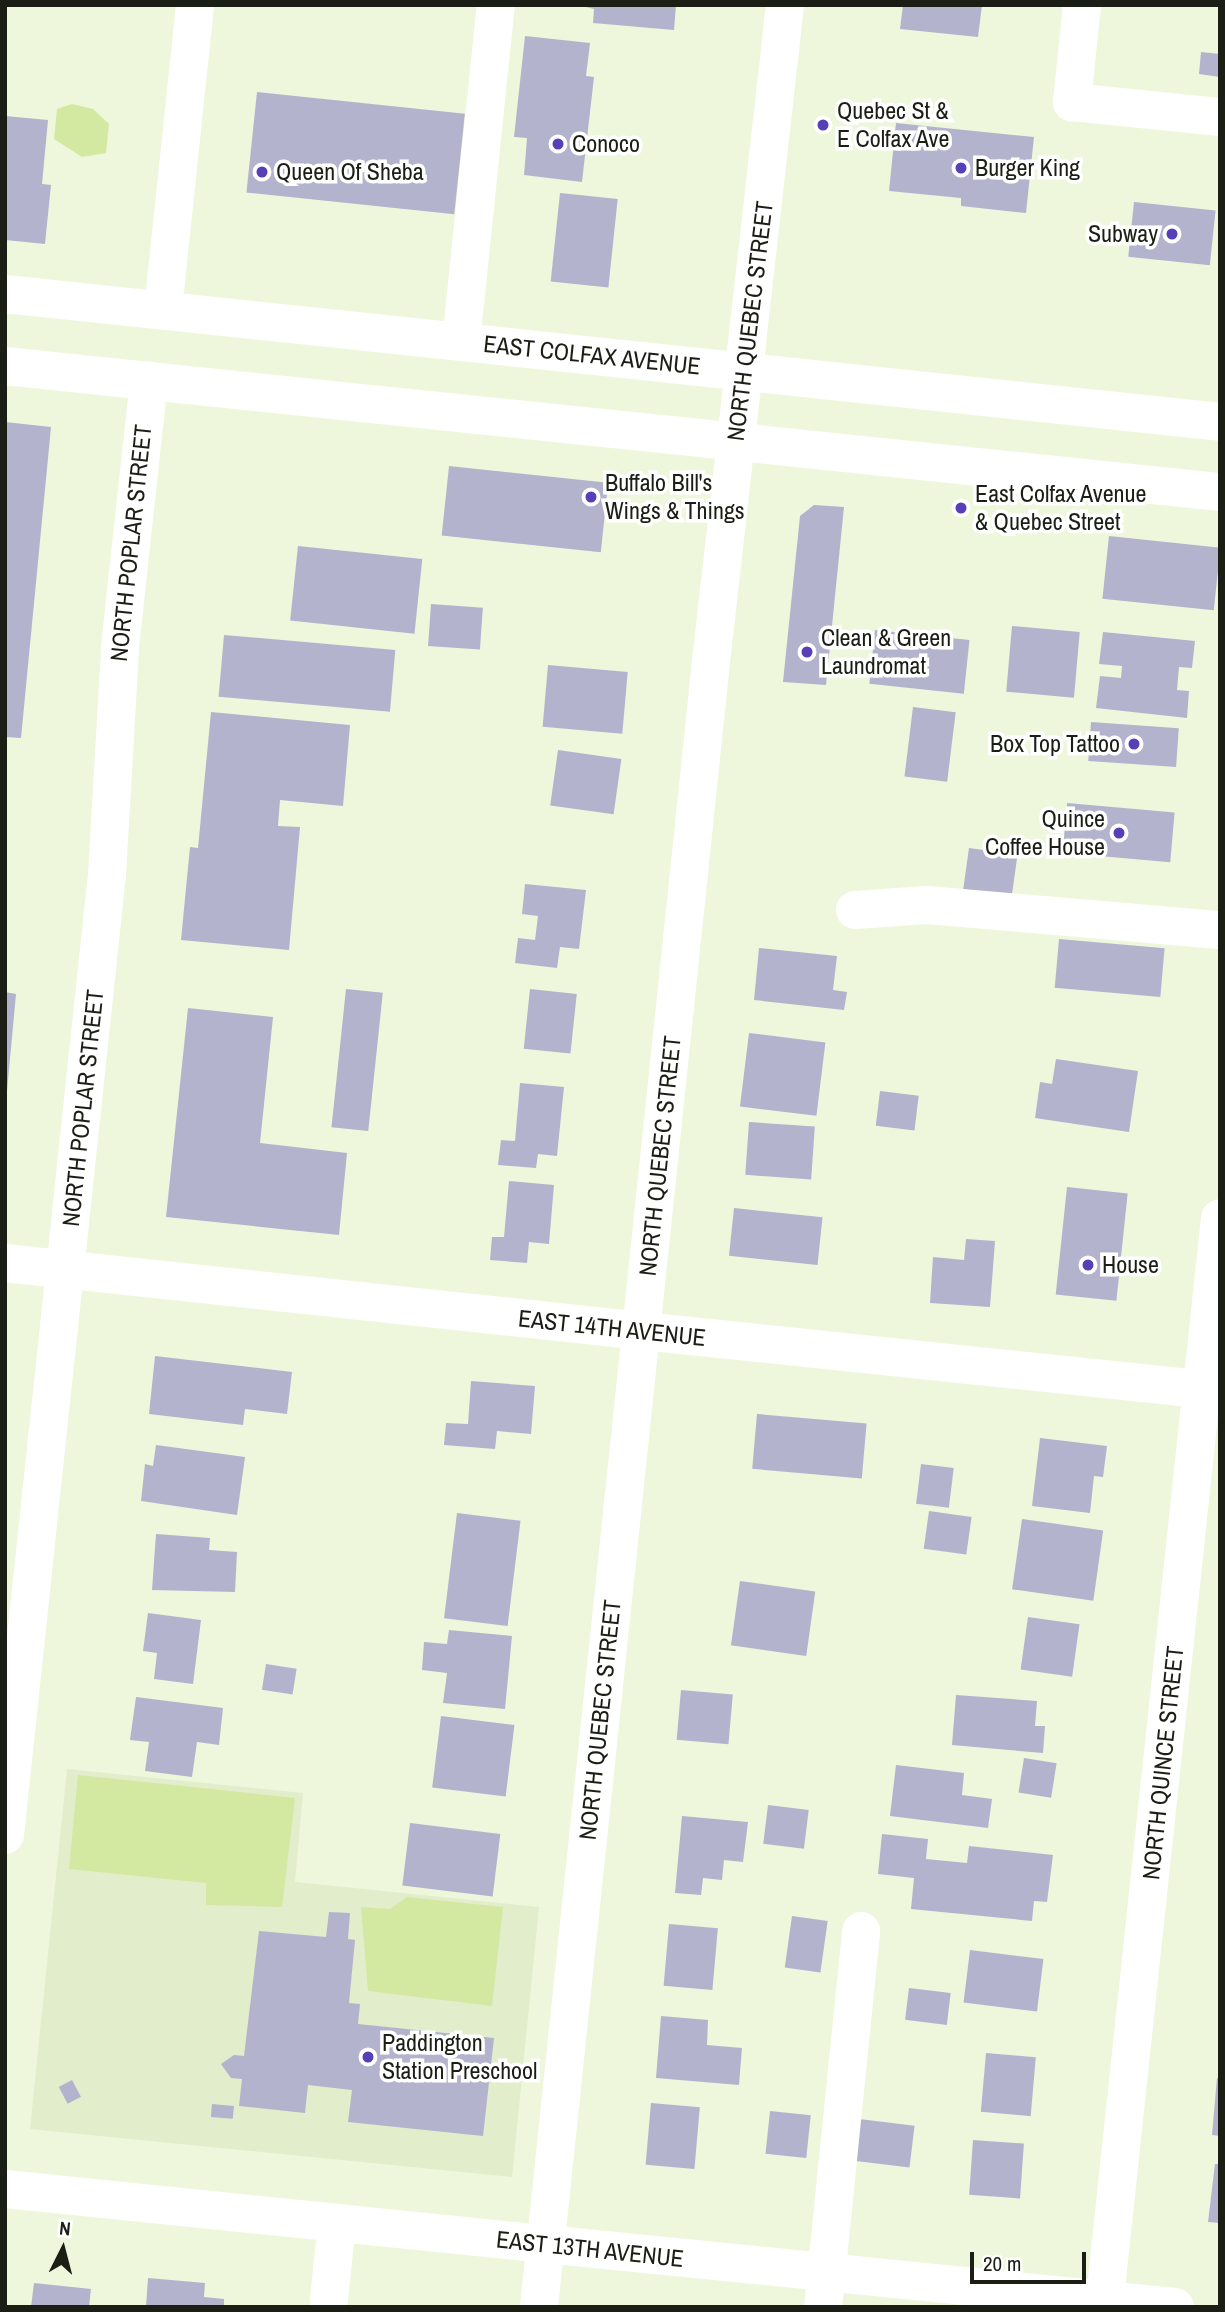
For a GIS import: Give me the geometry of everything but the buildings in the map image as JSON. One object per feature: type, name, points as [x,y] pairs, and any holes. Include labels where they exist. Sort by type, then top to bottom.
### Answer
[{"type":"main road","points":[[163,310],[195,5]]},
{"type":"main road","points":[[461,342],[496,5]]},
{"type":"main road","name":"NORTH QUEBEC STREET","points":[[539,2307],[736,442],[785,5]]},
{"type":"main road","points":[[1082,5],[1072,103],[1220,117]]},
{"type":"main road","name":"EAST COLFAX AVENUE","points":[[5,294],[1220,422]]},
{"type":"main road","points":[[5,366],[1220,492]]},
{"type":"main road","name":"NORTH POPLAR STREET","points":[[5,1835],[107,875],[120,647],[149,381]]},
{"type":"main road","points":[[855,910],[927,905],[1220,930]]},
{"type":"main road","name":"NORTH QUINCE STREET","points":[[1104,2303],[1212,1390],[1220,1218]]},
{"type":"main road","name":"EAST 14TH AVENUE","points":[[5,1263],[1212,1390]]},
{"type":"main road","points":[[825,2289],[861,1931]]},
{"type":"main road","name":"EAST 13TH AVENUE","points":[[5,2189],[545,2244],[825,2289],[1175,2307]]},
{"type":"main road","points":[[329,2299],[337,2223]]},
{"type":"shaded area","points":[[67,1769],[303,1793],[295,1882],[539,1907],[512,2177],[30,2129]]},
{"type":"green space","points":[[72,104],[93,109],[109,124],[106,153],[82,157],[54,139],[57,109]]},
{"type":"green space","points":[[78,1775],[295,1798],[282,1907],[206,1905],[206,1883],[69,1869]]},
{"type":"green space","points":[[407,1897],[503,1907],[492,2006],[368,1991],[361,1907],[390,1909]]},
{"type":"place","name":"Quebec St & E Colfax Ave","points":[[823,125]]},
{"type":"place","name":"Conoco","points":[[558,144]]},
{"type":"place","name":"Burger King","points":[[961,168]]},
{"type":"place","name":"Queen Of Sheba","points":[[262,172]]},
{"type":"place","name":"Subway","points":[[1172,234]]},
{"type":"place","name":"Buffalo Bill's Wings & Things","points":[[591,497]]},
{"type":"place","name":"East Colfax Avenue & Quebec Street","points":[[961,508]]},
{"type":"place","name":"Clean & Green Laundromat","points":[[807,652]]},
{"type":"place","name":"Box Top Tattoo","points":[[1134,744]]},
{"type":"place","name":"Quince Coffee House","points":[[1119,833]]},
{"type":"place","name":"House","points":[[1088,1265]]},
{"type":"place","name":"Paddington Station Preschool","points":[[368,2057]]}]
